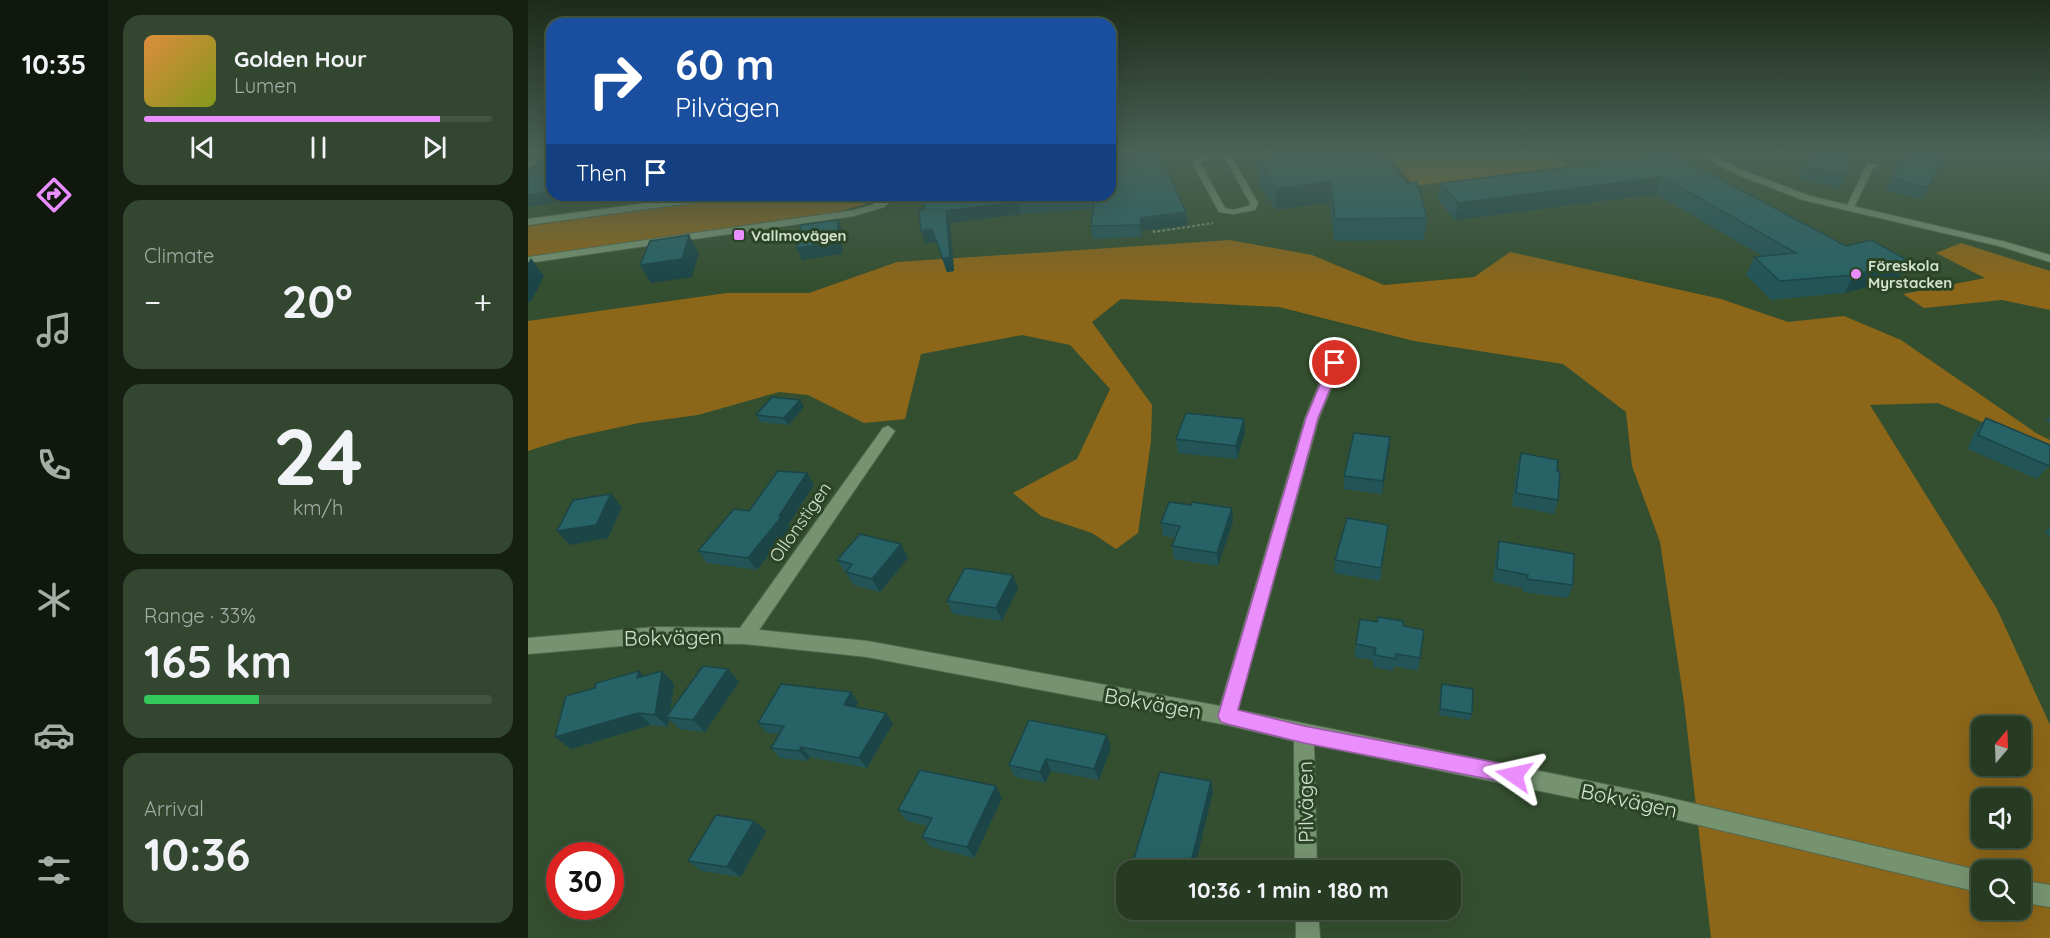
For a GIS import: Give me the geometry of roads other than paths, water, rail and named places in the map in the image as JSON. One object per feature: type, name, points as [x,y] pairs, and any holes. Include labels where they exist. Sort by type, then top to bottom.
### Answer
[{"type":"street","points":[[1801,196],[2002,244],[2050,259]]},
{"type":"street","points":[[528,222],[684,201]]},
{"type":"street","points":[[528,260],[854,213],[887,201]]},
{"type":"street","points":[[1227,716],[1312,418],[1335,363],[1328,353]]},
{"type":"street","name":"Ollonstigen","points":[[745,636],[888,431]]},
{"type":"street","name":"Bokvägen","points":[[528,646],[656,634],[745,636],[867,649],[1227,716],[1304,734],[1653,804],[1971,879]]},
{"type":"street","name":"Pilvägen","points":[[1304,734],[1306,860]]},
{"type":"street","points":[[2031,893],[2050,897]]},
{"type":"street","points":[[1307,920],[1308,938]]},
{"type":"lane","points":[[1214,196],[1222,210],[1233,212],[1254,206],[1248,196]]},
{"type":"lane","points":[[1850,208],[1856,196]]},
{"type":"place","name":"Vallmovägen","points":[[739,235]]},
{"type":"place","name":"Föreskola Myrstacken","points":[[1856,274]]}]
